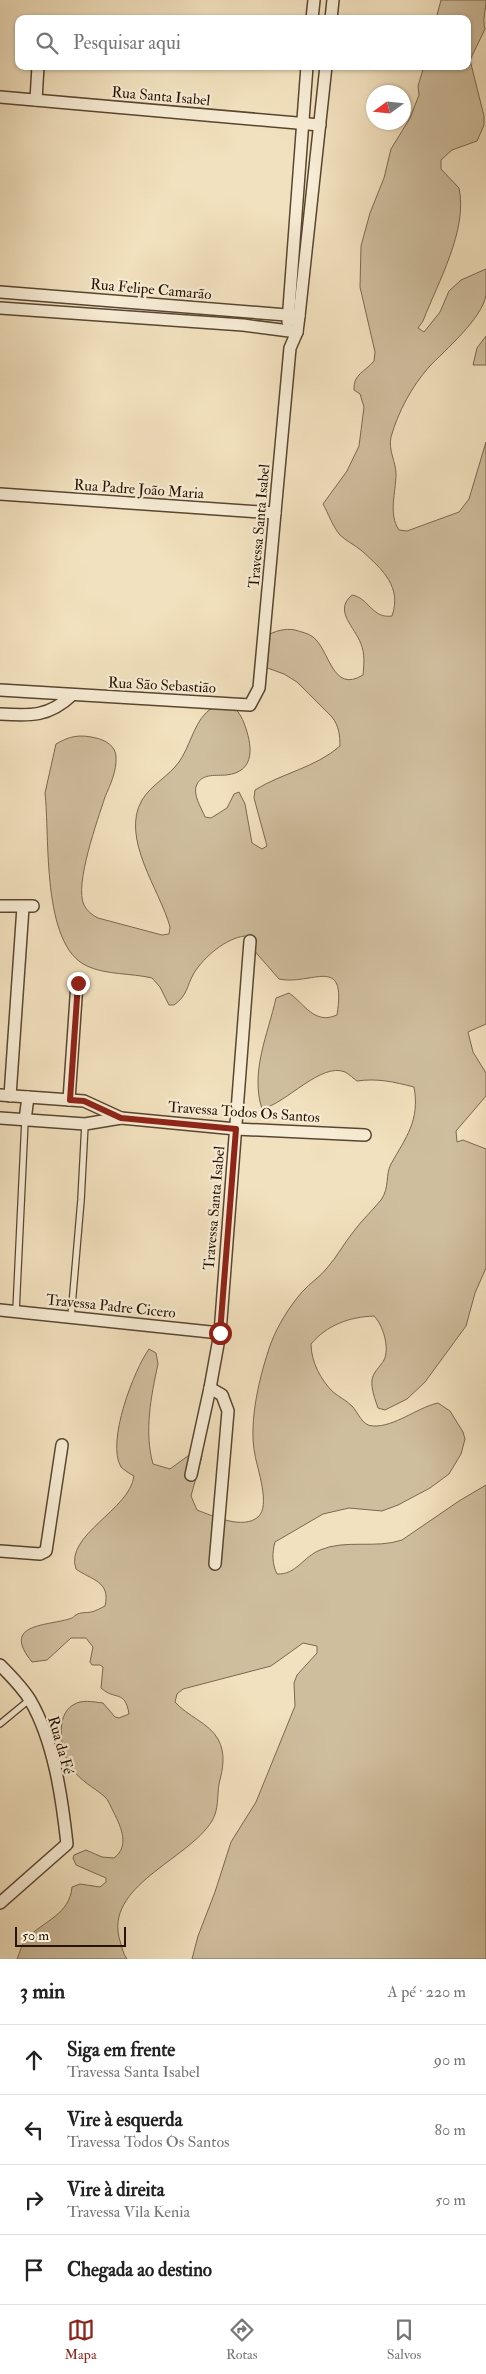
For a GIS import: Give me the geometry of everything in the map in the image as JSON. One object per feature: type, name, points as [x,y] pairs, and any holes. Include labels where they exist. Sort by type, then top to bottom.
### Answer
[{"type":"street","points":[[312,15],[314,0]]},
{"type":"street","points":[[331,15],[333,0]]},
{"type":"street","points":[[36,100],[38,70]]},
{"type":"street","name":"Travessa Santa Isabel","points":[[294,316],[301,123],[307,70]]},
{"type":"street","name":"Travessa Santa Isabel","points":[[250,706],[258,688],[290,348],[326,70]]},
{"type":"street","name":"Rua Santa Isabel","points":[[0,97],[320,125]]},
{"type":"street","name":"Rua Felipe Camarão","points":[[0,292],[294,316]]},
{"type":"street","name":"Rua Felipe Camarão","points":[[0,308],[292,331]]},
{"type":"street","name":"Rua Padre João Maria","points":[[0,494],[275,513]]},
{"type":"street","name":"Rua São Sebastião","points":[[0,690],[250,706]]},
{"type":"street","points":[[0,714],[44,713],[56,709],[72,695]]},
{"type":"street","points":[[0,906],[28,906],[5,1095]]},
{"type":"street","name":"Travessa Santa Isabel","points":[[191,1475],[220,1333],[250,941]]},
{"type":"street","points":[[70,1100],[78,983]]},
{"type":"street","name":"Travessa Todos Os Santos","points":[[5,1095],[84,1101],[121,1118]]},
{"type":"street","points":[[26,1120],[28,1097]]},
{"type":"street","name":"Travessa Todos Os Santos","points":[[0,1118],[85,1124],[121,1118],[236,1129],[365,1135]]},
{"type":"street","name":"Travessa Padre Cicero","points":[[0,1310],[220,1333]]},
{"type":"street","points":[[210,1388],[222,1395],[228,1411],[215,1564]]},
{"type":"street","points":[[0,1551],[40,1554],[46,1551],[62,1445]]},
{"type":"street","name":"Rua da Fé","points":[[0,1665],[29,1700],[42,1725],[51,1757],[67,1844],[0,1903]]},
{"type":"lane","points":[[16,1311],[26,1120]]},
{"type":"lane","points":[[71,1317],[81,1200],[85,1124]]},
{"type":"lane","points":[[0,1724],[29,1700]]},
{"type":"shaded area","points":[[441,0],[486,0],[485,29],[471,58],[471,15],[437,15]]},
{"type":"shaded area","points":[[471,64],[484,116],[484,125],[477,141],[452,150],[441,160],[441,169],[459,188],[461,204],[459,221],[450,256],[423,321],[418,328],[424,332],[440,312],[449,291],[461,280],[486,269],[486,295],[478,314],[429,367],[411,391],[394,428],[390,442],[396,474],[393,503],[394,517],[399,530],[407,531],[459,512],[469,499],[486,442],[486,1024],[468,1032],[473,1052],[486,1073],[486,1096],[456,1131],[457,1142],[463,1140],[486,1149],[486,1268],[475,1293],[466,1326],[425,1382],[407,1399],[385,1410],[378,1408],[372,1387],[375,1372],[386,1355],[383,1331],[374,1316],[356,1318],[339,1323],[317,1337],[311,1344],[315,1364],[324,1382],[333,1392],[352,1406],[366,1424],[381,1426],[389,1424],[438,1403],[450,1411],[463,1432],[465,1439],[461,1454],[449,1474],[430,1488],[398,1505],[382,1511],[349,1508],[323,1514],[275,1542],[273,1558],[277,1574],[284,1574],[294,1569],[314,1553],[330,1547],[351,1544],[382,1544],[402,1540],[486,1485],[486,1959],[192,1959],[198,1936],[231,1842],[256,1802],[295,1706],[294,1683],[297,1675],[317,1653],[317,1646],[303,1643],[271,1666],[183,1689],[177,1694],[175,1702],[209,1728],[221,1745],[223,1761],[217,1807],[212,1821],[200,1835],[135,1889],[124,1905],[118,1922],[120,1941],[127,1959],[17,1959],[22,1945],[27,1938],[67,1904],[72,1887],[80,1884],[100,1887],[106,1882],[106,1878],[76,1865],[73,1858],[74,1855],[86,1850],[102,1857],[114,1858],[122,1848],[123,1836],[117,1818],[107,1800],[79,1777],[68,1762],[62,1745],[61,1726],[67,1710],[76,1703],[88,1701],[103,1703],[115,1717],[119,1718],[129,1714],[125,1701],[101,1688],[103,1667],[92,1665],[90,1662],[93,1647],[86,1638],[71,1638],[47,1660],[32,1662],[24,1650],[21,1640],[30,1629],[73,1618],[79,1613],[93,1612],[105,1606],[105,1591],[102,1586],[76,1569],[75,1557],[79,1545],[88,1534],[122,1500],[130,1488],[134,1476],[121,1467],[117,1456],[117,1441],[124,1406],[136,1373],[149,1349],[156,1353],[158,1364],[151,1401],[149,1427],[150,1452],[153,1464],[170,1469],[196,1450],[202,1456],[191,1496],[197,1510],[236,1522],[252,1521],[258,1517],[262,1512],[263,1496],[253,1442],[254,1413],[259,1383],[271,1343],[280,1323],[297,1298],[324,1271],[357,1227],[381,1200],[386,1190],[389,1168],[406,1137],[415,1110],[414,1087],[379,1080],[357,1081],[345,1072],[336,1070],[315,1078],[272,1105],[262,1109],[258,1081],[259,1067],[276,998],[289,993],[310,1012],[322,1017],[329,1017],[337,1015],[339,996],[337,984],[332,978],[324,976],[291,980],[279,979],[258,955],[250,940],[245,936],[230,940],[216,949],[194,973],[182,998],[174,1005],[169,1005],[160,987],[152,978],[94,969],[72,954],[62,936],[55,913],[48,861],[45,793],[56,744],[66,739],[85,736],[103,740],[112,747],[116,753],[116,762],[113,778],[105,797],[84,868],[82,896],[84,905],[90,913],[98,918],[162,935],[169,934],[170,927],[165,912],[144,864],[139,847],[136,815],[146,795],[179,762],[205,714],[224,702],[237,710],[247,731],[250,756],[243,769],[236,773],[214,775],[200,780],[196,788],[199,805],[205,817],[211,818],[227,808],[234,794],[239,792],[245,804],[252,843],[262,849],[267,846],[254,798],[255,790],[320,760],[340,746],[339,731],[332,717],[297,682],[284,674],[262,666],[266,636],[276,631],[295,630],[309,634],[319,643],[338,675],[344,679],[353,679],[363,675],[364,655],[361,644],[345,613],[347,601],[352,595],[358,597],[380,614],[392,616],[394,596],[389,580],[370,558],[340,535],[323,504],[347,471],[359,446],[364,407],[360,394],[354,390],[354,385],[355,380],[374,361],[375,352],[360,287],[361,246],[370,213],[384,178],[391,149],[403,130],[411,130],[411,115],[419,95],[418,86],[423,70],[471,70]]},
{"type":"shaded area","points":[[486,336],[486,365],[473,365],[477,348]]},
{"type":"route","points":[[78,983],[70,1100],[84,1101],[121,1118],[236,1129],[220,1333]]}]
